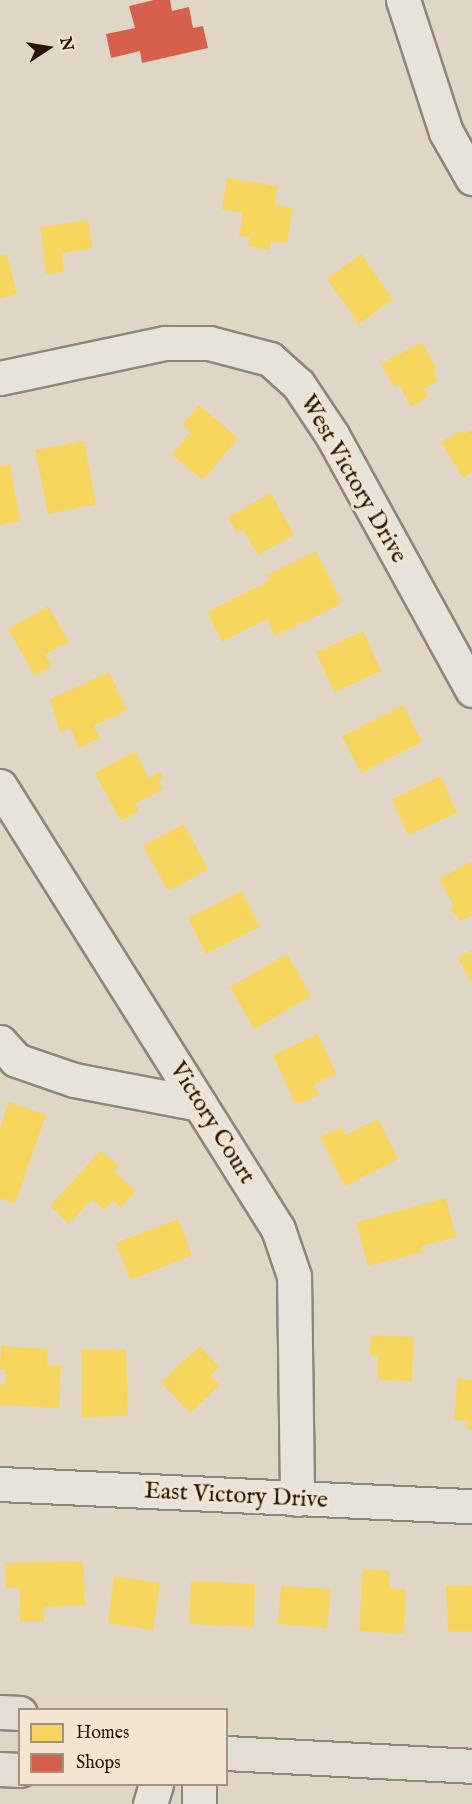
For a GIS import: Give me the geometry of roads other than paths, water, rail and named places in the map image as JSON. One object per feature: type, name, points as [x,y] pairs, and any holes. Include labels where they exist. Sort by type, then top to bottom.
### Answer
[{"type":"main road","points":[[0,1712],[18,1713]]},
{"type":"main road","points":[[228,1754],[472,1766]]},
{"type":"main road","points":[[0,1769],[18,1770]]},
{"type":"street","points":[[403,0],[446,132],[472,178]]},
{"type":"street","name":"West Victory Drive","points":[[0,378],[165,344],[209,343],[270,359],[298,384],[332,435],[472,690]]},
{"type":"street","name":"Victory Court","points":[[0,786],[278,1229],[294,1276],[297,1499]]},
{"type":"street","points":[[0,1042],[16,1060],[74,1080],[200,1104]]},
{"type":"street","name":"East Victory Drive","points":[[0,1484],[472,1506]]},
{"type":"street","points":[[150,1804],[156,1786]]},
{"type":"street","points":[[199,1786],[199,1804]]}]
